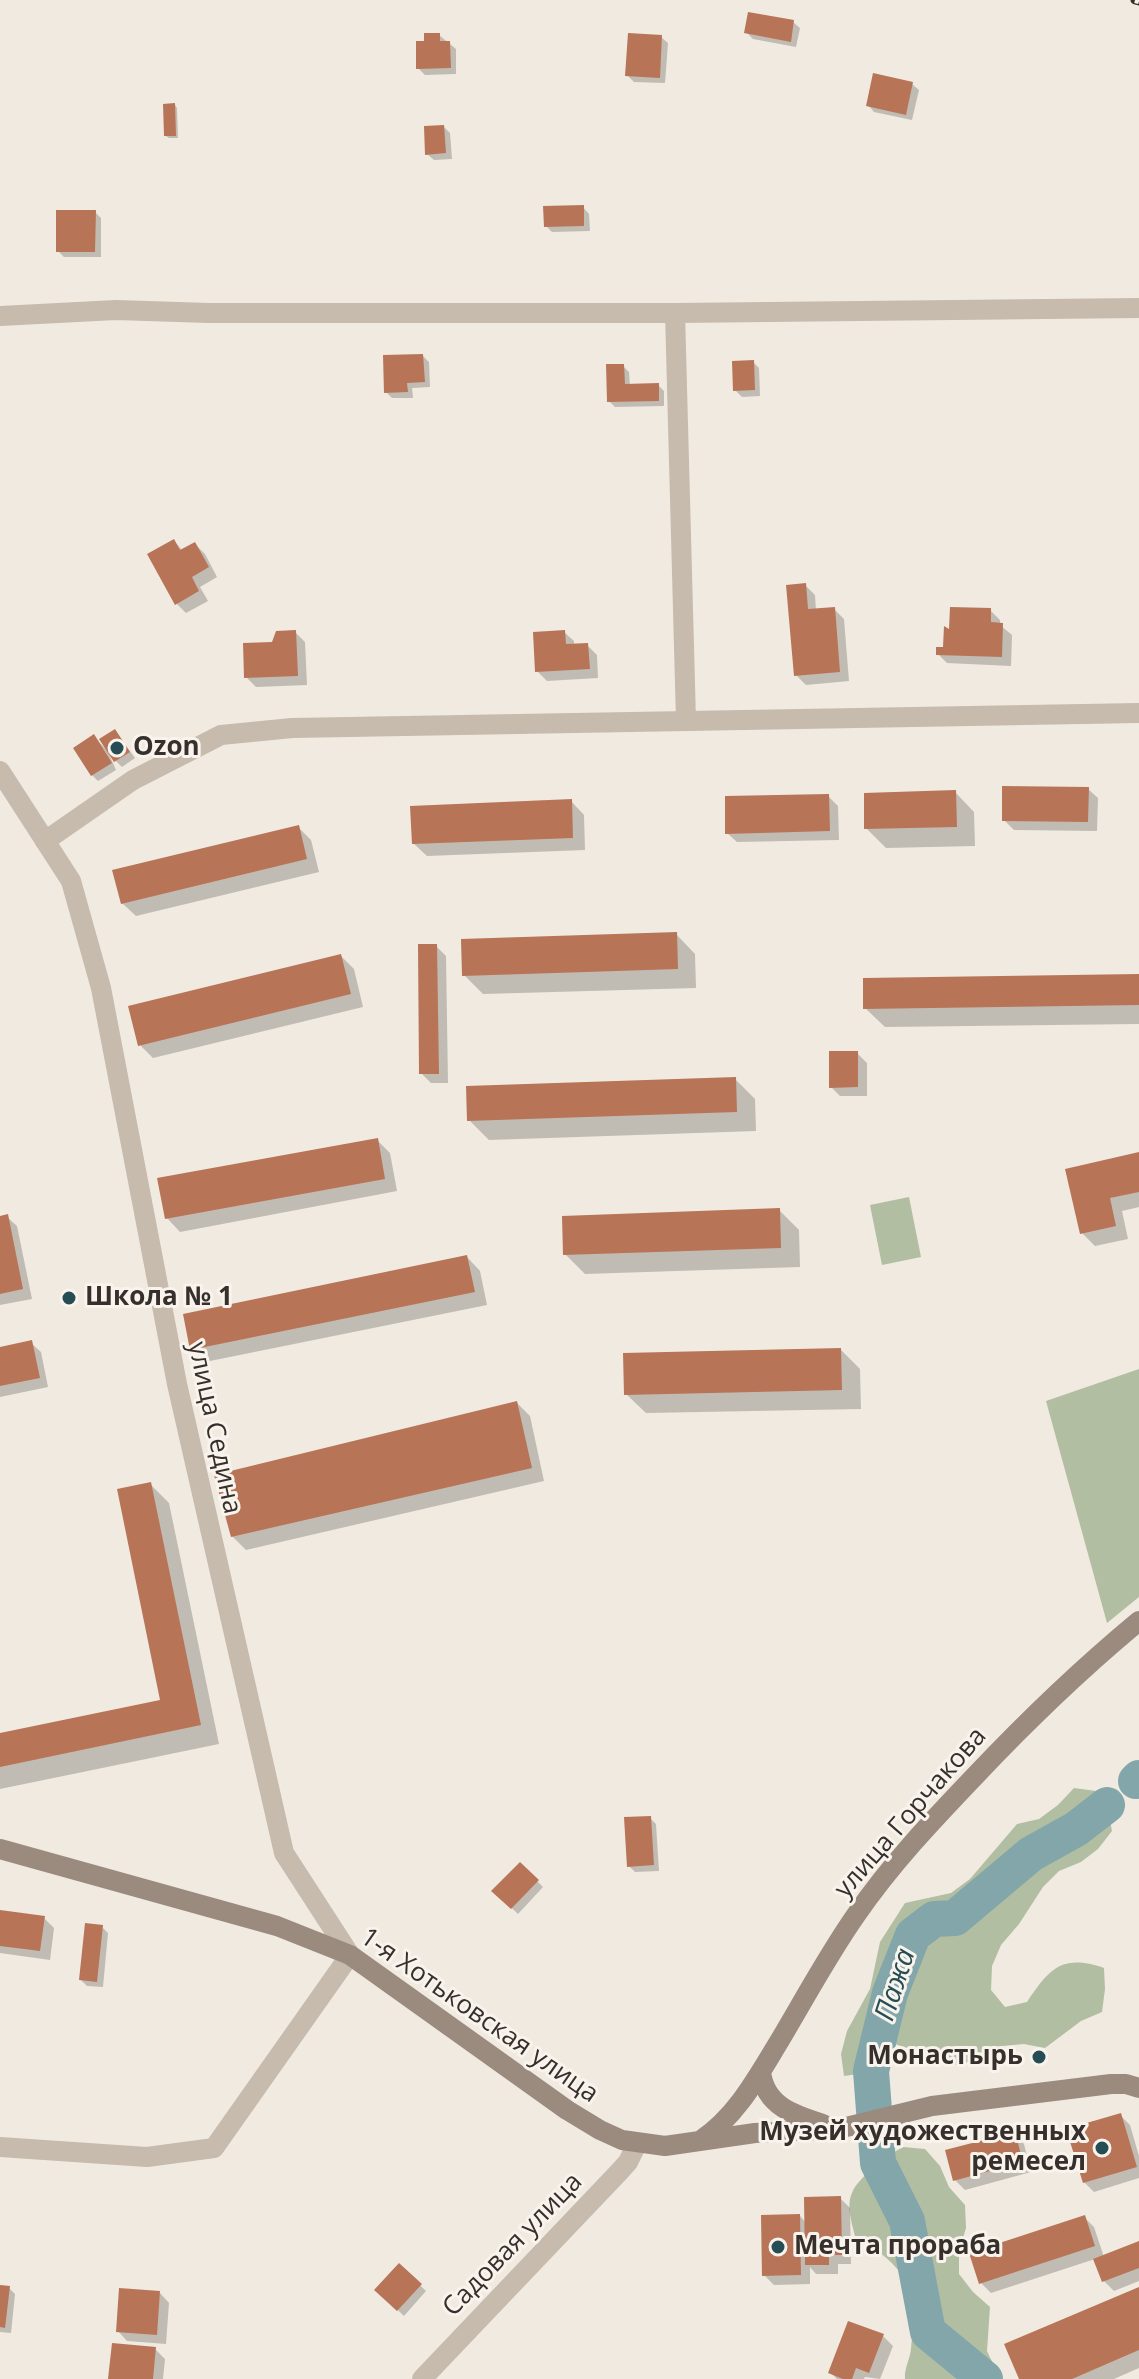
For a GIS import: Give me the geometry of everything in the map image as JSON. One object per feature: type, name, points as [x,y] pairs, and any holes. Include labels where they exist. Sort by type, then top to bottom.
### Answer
[{"type":"main road","name":"улица Горчакова","points":[[698,2142],[724,2122],[761,2072],[824,1964],[892,1866],[1044,1704],[1139,1621]]},
{"type":"main road","name":"1-я Хотьковская улица","points":[[0,1849],[277,1926],[350,1955],[567,2110],[600,2130],[637,2144],[665,2146],[755,2133],[838,2129],[923,2107],[1111,2084],[1139,2088]]},
{"type":"main road","points":[[761,2072],[762,2083],[775,2103],[790,2113],[838,2129]]},
{"type":"street","points":[[0,316],[116,310],[209,313],[675,313],[1139,308]]},
{"type":"street","points":[[675,313],[686,721]]},
{"type":"street","points":[[45,841],[133,780],[221,735],[292,728],[1139,713]]},
{"type":"street","name":"улица Седина","points":[[0,771],[71,881],[101,988],[177,1384],[284,1853],[350,1955]]},
{"type":"street","points":[[0,2147],[147,2157],[214,2148],[350,1955]]},
{"type":"street","name":"Садовая улица","points":[[422,2379],[620,2171],[637,2144]]},
{"type":"green space","points":[[909,1197],[921,1257],[882,1265],[870,1205]]},
{"type":"green space","points":[[1139,1369],[1139,1597],[1107,1623],[1046,1401]]},
{"type":"green space","points":[[1074,1788],[1096,1791],[1108,1810],[1112,1831],[1098,1849],[1081,1862],[1059,1871],[1043,1887],[1001,1945],[992,1966],[991,1990],[1005,2007],[1027,2002],[1043,1980],[1058,1967],[1090,1964],[1104,1968],[1102,2012],[1081,2021],[1045,2048],[1024,2044],[1002,2046],[961,2065],[939,2064],[895,2044],[858,2074],[844,2076],[841,2054],[847,2031],[870,1989],[880,1942],[905,1903],[951,1893],[970,1879],[1017,1824],[1039,1819]]},
{"type":"green space","points":[[903,2147],[925,2149],[940,2166],[949,2187],[965,2205],[966,2228],[959,2251],[959,2274],[990,2307],[987,2351],[1000,2379],[905,2379],[913,2328],[911,2295],[898,2270],[855,2236],[850,2209],[850,2198],[860,2180]]},
{"type":"building","points":[[748,12],[794,20],[791,42],[744,33]]},
{"type":"building","points":[[424,33],[440,33],[440,41],[450,41],[451,68],[416,69],[416,41],[424,41]]},
{"type":"building","points":[[628,33],[662,35],[660,78],[625,76]]},
{"type":"building","points":[[873,73],[913,82],[906,115],[866,106]]},
{"type":"building","points":[[175,103],[176,136],[164,136],[163,104]]},
{"type":"building","points":[[444,125],[446,153],[425,155],[424,126]]},
{"type":"building","points":[[584,205],[584,226],[544,227],[543,206]]},
{"type":"building","points":[[56,210],[96,210],[95,252],[56,252]]},
{"type":"building","points":[[423,354],[425,382],[407,383],[408,392],[384,393],[383,355]]},
{"type":"building","points":[[754,360],[755,390],[733,391],[732,361]]},
{"type":"building","points":[[606,364],[624,364],[625,384],[659,383],[659,401],[607,402]]},
{"type":"building","points":[[174,539],[180,550],[195,542],[209,567],[192,577],[199,591],[175,605],[147,554]]},
{"type":"building","points":[[806,583],[808,609],[835,607],[840,672],[794,676],[786,585]]},
{"type":"building","points":[[950,607],[991,608],[991,622],[1003,623],[1002,657],[936,655],[936,647],[943,647],[944,626],[949,629]]},
{"type":"building","points":[[296,630],[298,676],[244,678],[243,643],[272,642],[276,631]]},
{"type":"building","points":[[565,630],[566,644],[588,643],[590,669],[535,672],[533,632]]},
{"type":"building","points":[[115,729],[130,752],[114,762],[99,739]]},
{"type":"building","points":[[94,734],[112,763],[91,776],[73,748]]},
{"type":"building","points":[[1002,786],[1089,787],[1088,822],[1002,821]]},
{"type":"building","points":[[956,790],[957,827],[864,829],[864,793]]},
{"type":"building","points":[[829,794],[830,831],[725,834],[725,796]]},
{"type":"building","points":[[572,799],[573,838],[412,844],[410,806]]},
{"type":"building","points":[[299,825],[307,859],[121,904],[112,870]]},
{"type":"building","points":[[677,932],[678,969],[462,976],[461,939]]},
{"type":"building","points":[[418,944],[437,944],[439,1074],[419,1074]]},
{"type":"building","points":[[341,954],[351,994],[138,1046],[128,1006]]},
{"type":"building","points":[[1139,974],[1139,1005],[863,1009],[863,978]]},
{"type":"building","points":[[829,1051],[858,1051],[858,1087],[829,1088]]},
{"type":"building","points":[[736,1077],[737,1112],[467,1121],[466,1086]]},
{"type":"building","points":[[378,1138],[385,1179],[165,1219],[157,1178]]},
{"type":"building","points":[[1139,1152],[1139,1192],[1110,1198],[1116,1226],[1080,1234],[1065,1169]]},
{"type":"building","points":[[780,1208],[781,1248],[563,1255],[562,1216]]},
{"type":"building","points":[[8,1214],[23,1289],[0,1294],[0,1216]]},
{"type":"building","points":[[467,1255],[475,1292],[190,1350],[183,1314]]},
{"type":"building","points":[[32,1340],[40,1378],[0,1386],[0,1347]]},
{"type":"building","points":[[841,1348],[842,1390],[624,1395],[623,1353]]},
{"type":"building","points":[[517,1401],[532,1468],[231,1537],[214,1475]]},
{"type":"building","points":[[151,1482],[201,1725],[0,1767],[0,1733],[160,1700],[117,1489]]},
{"type":"building","points":[[651,1816],[654,1865],[627,1867],[624,1817]]},
{"type":"building","points":[[520,1862],[539,1880],[511,1909],[491,1891]]},
{"type":"building","points":[[0,1910],[45,1916],[40,1951],[0,1946]]},
{"type":"building","points":[[85,1923],[103,1925],[97,1982],[79,1980]]},
{"type":"building","name":"Музей художественных ремесел","points":[[1121,2113],[1137,2167],[1083,2183],[1066,2129]]},
{"type":"building","points":[[1015,2132],[1023,2162],[953,2181],[945,2150]]},
{"type":"building","points":[[841,2196],[842,2255],[829,2255],[829,2265],[805,2265],[804,2197]]},
{"type":"building","points":[[800,2214],[801,2275],[762,2276],[761,2215]]},
{"type":"building","points":[[1085,2215],[1095,2246],[979,2284],[969,2253]]},
{"type":"building","points":[[1139,2241],[1139,2268],[1102,2282],[1093,2259]]},
{"type":"building","points":[[399,2263],[422,2284],[397,2311],[374,2290]]},
{"type":"building","points":[[0,2285],[10,2286],[5,2328],[0,2327]]},
{"type":"building","points":[[1139,2287],[1139,2350],[1072,2379],[1019,2379],[1004,2344]]},
{"type":"building","points":[[119,2288],[160,2291],[157,2335],[116,2332]]},
{"type":"building","points":[[848,2321],[884,2334],[869,2373],[856,2368],[852,2379],[843,2379],[828,2373]]},
{"type":"building","points":[[112,2343],[156,2347],[153,2379],[108,2379]]},
{"type":"waterway","name":"Пажа","points":[[1136,1781],[1139,1778]]},
{"type":"waterway","name":"Пажа","points":[[985,2379],[928,2332],[907,2221],[878,2163],[871,2071],[890,1993],[913,1935],[934,1919],[955,1918],[1031,1854],[1076,1829],[1107,1805]]},
{"type":"railway","points":[[1135,0],[1139,1]]},
{"type":"place","name":"Ozon","points":[[117,748]]},
{"type":"place","name":"Школа № 1","points":[[69,1298]]},
{"type":"place","name":"Монастырь","points":[[1039,2057]]},
{"type":"place","name":"Музей художественных ремесел","points":[[1102,2148]]},
{"type":"place","name":"Мечта прораба","points":[[778,2247]]}]
